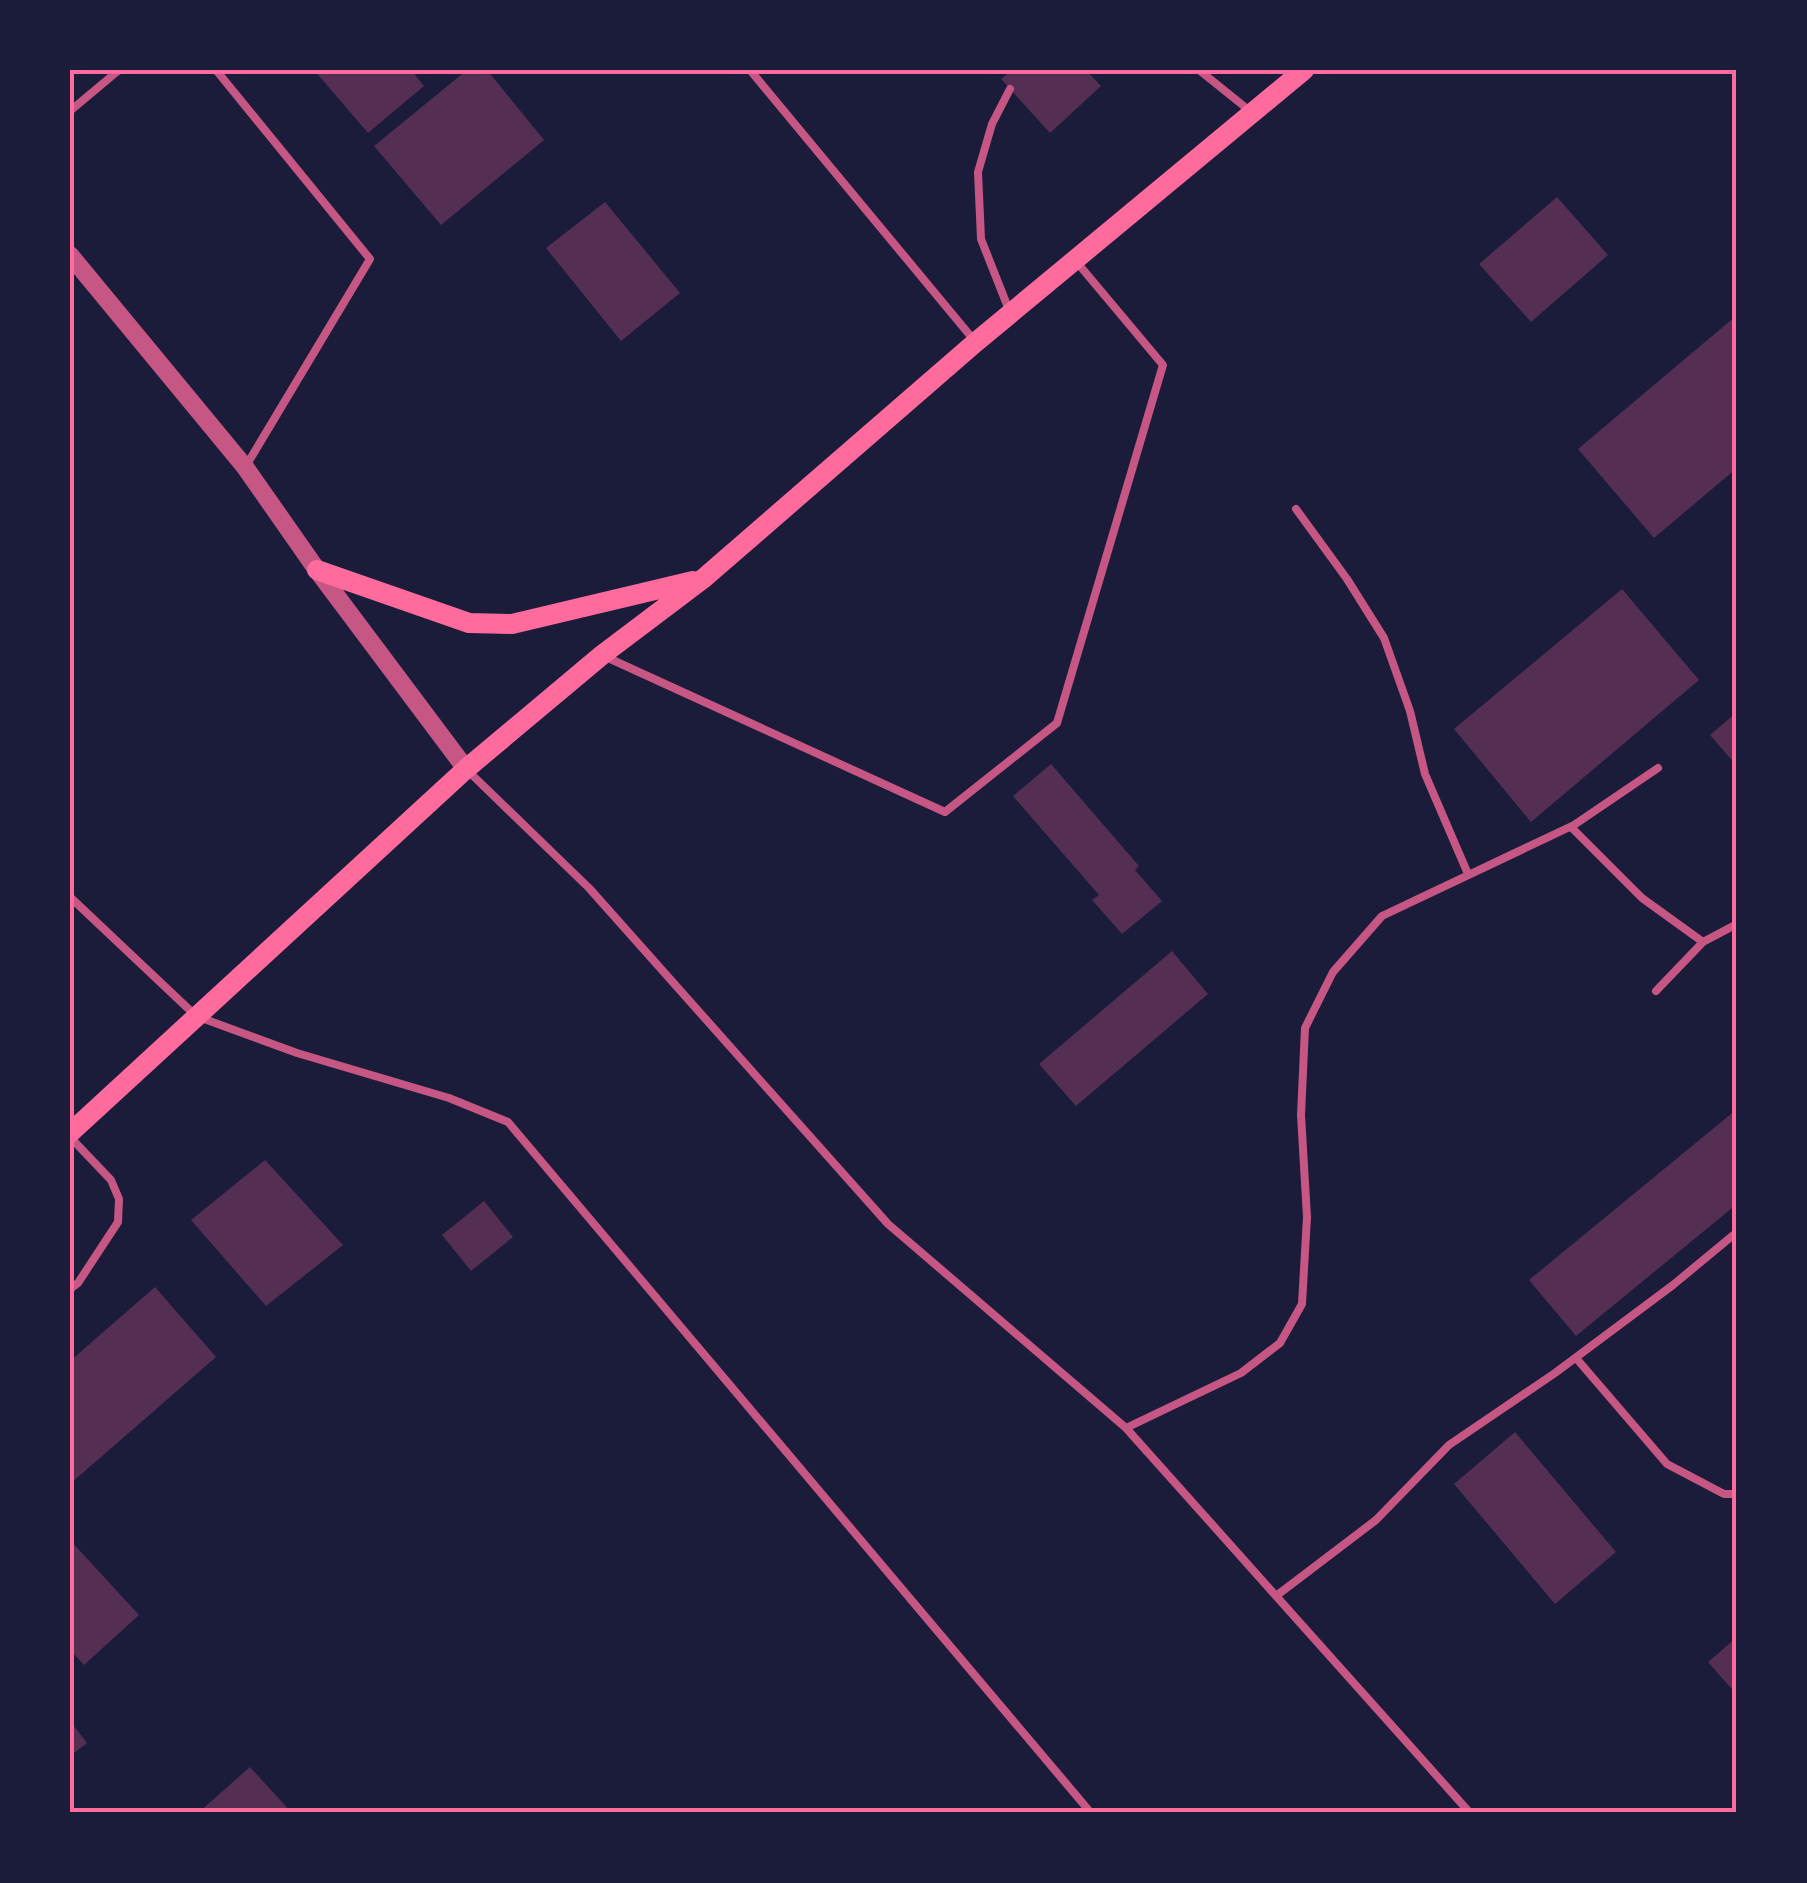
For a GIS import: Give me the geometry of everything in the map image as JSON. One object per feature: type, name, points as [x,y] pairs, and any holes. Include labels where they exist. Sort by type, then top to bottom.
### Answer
[{"type":"main road","points":[[70,1135],[466,769],[602,655],[704,578],[976,342],[1304,70]]},
{"type":"main road","points":[[317,570],[469,623],[512,624],[704,578]]},
{"type":"street","points":[[70,255],[245,468],[466,769]]},
{"type":"lane","points":[[70,111],[119,70]]},
{"type":"lane","points":[[216,70],[370,258],[245,468]]},
{"type":"lane","points":[[750,70],[976,342]]},
{"type":"lane","points":[[1199,70],[1252,114]]},
{"type":"lane","points":[[1010,89],[992,124],[978,172],[980,239],[1010,314]]},
{"type":"lane","points":[[602,655],[945,812],[1057,724],[1162,366],[1075,260]]},
{"type":"lane","points":[[1296,509],[1384,638],[1410,711],[1425,774],[1468,874]]},
{"type":"lane","points":[[1126,1428],[1241,1372],[1280,1343],[1302,1304],[1307,1217],[1301,1115],[1304,1028],[1333,972],[1382,916],[1571,826],[1658,768]]},
{"type":"lane","points":[[466,769],[590,888],[888,1224],[1126,1428],[1470,1813]]},
{"type":"lane","points":[[1571,826],[1642,898],[1704,942]]},
{"type":"lane","points":[[70,897],[196,1016],[297,1053],[449,1098],[508,1122],[1091,1813]]},
{"type":"lane","points":[[1656,991],[1704,942],[1737,924]]},
{"type":"lane","points":[[70,1135],[111,1180],[119,1199],[118,1222],[70,1290]]},
{"type":"lane","points":[[1276,1596],[1376,1520],[1450,1445],[1576,1358],[1737,1232]]},
{"type":"lane","points":[[1576,1358],[1668,1464],[1724,1494],[1737,1494]]},
{"type":"building","points":[[314,70],[411,70],[424,86],[368,133]]},
{"type":"building","points":[[467,70],[487,70],[544,140],[441,225],[374,146]]},
{"type":"building","points":[[1009,70],[1086,70],[1101,86],[1050,133],[1001,79]]},
{"type":"building","points":[[1557,197],[1608,255],[1531,322],[1479,264]]},
{"type":"building","points":[[605,202],[680,293],[621,341],[546,248]]},
{"type":"building","points":[[1737,315],[1737,468],[1654,538],[1578,449]]},
{"type":"building","points":[[1622,589],[1699,680],[1531,822],[1454,729]]},
{"type":"building","points":[[1737,712],[1737,766],[1710,735]]},
{"type":"building","points":[[1051,764],[1139,866],[1135,870],[1162,901],[1122,934],[1092,900],[1099,895],[1013,796]]},
{"type":"building","points":[[1172,951],[1208,994],[1076,1106],[1039,1064]]},
{"type":"building","points":[[1737,1109],[1737,1204],[1576,1336],[1529,1280]]},
{"type":"building","points":[[265,1160],[343,1245],[266,1306],[191,1220]]},
{"type":"building","points":[[484,1201],[513,1237],[471,1271],[442,1235]]},
{"type":"building","points":[[155,1287],[216,1357],[70,1484],[70,1361]]},
{"type":"building","points":[[1515,1432],[1616,1552],[1555,1604],[1454,1484]]},
{"type":"building","points":[[70,1540],[139,1615],[84,1665],[70,1650]]},
{"type":"building","points":[[1737,1637],[1737,1695],[1708,1662]]},
{"type":"building","points":[[70,1721],[87,1743],[70,1756]]},
{"type":"building","points":[[250,1767],[292,1813],[198,1813]]}]
